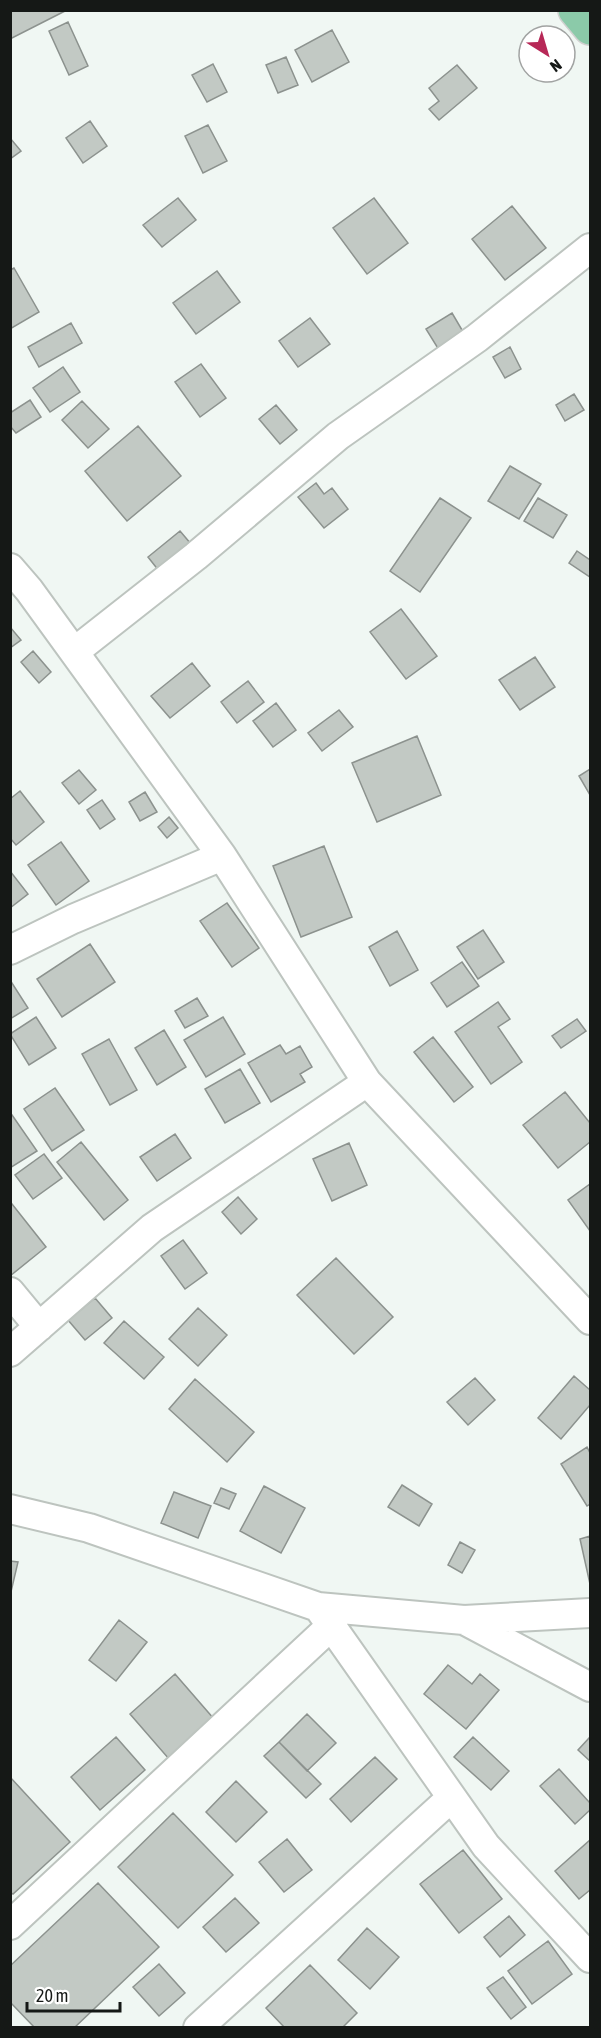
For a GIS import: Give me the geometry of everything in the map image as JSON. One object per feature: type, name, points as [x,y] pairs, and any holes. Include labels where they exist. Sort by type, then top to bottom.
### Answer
[{"type":"main road","points":[[575,10],[591,28]]},
{"type":"street","points":[[74,652],[196,556],[338,436],[477,338],[591,248]]},
{"type":"street","points":[[10,568],[222,856],[367,1082],[591,1320]]},
{"type":"street","points":[[10,950],[73,919],[222,856]]},
{"type":"street","points":[[10,1352],[153,1228],[367,1082]]},
{"type":"street","points":[[10,1292],[39,1327]]},
{"type":"street","points":[[10,1509],[89,1528],[325,1617],[464,1620],[591,1613]]},
{"type":"street","points":[[325,1617],[486,1846],[591,1958]]},
{"type":"street","points":[[10,1925],[325,1617]]},
{"type":"street","points":[[464,1620],[591,1687]]},
{"type":"street","points":[[198,2028],[451,1798]]},
{"type":"building","points":[[10,10],[67,10],[10,39]]},
{"type":"building","points":[[68,22],[88,66],[69,75],[49,31]]},
{"type":"building","points":[[332,30],[349,62],[312,82],[295,50]]},
{"type":"building","points":[[286,57],[298,85],[278,93],[266,65]]},
{"type":"building","points":[[213,64],[227,92],[207,102],[192,75]]},
{"type":"building","points":[[457,65],[477,88],[439,120],[429,109],[439,101],[429,88]]},
{"type":"building","points":[[90,121],[107,146],[83,163],[66,138]]},
{"type":"building","points":[[208,125],[227,161],[203,173],[185,136]]},
{"type":"building","points":[[10,138],[21,151],[10,159]]},
{"type":"building","points":[[178,198],[196,220],[162,247],[143,225]]},
{"type":"building","points":[[374,198],[408,243],[367,274],[333,228]]},
{"type":"building","points":[[512,206],[546,248],[505,280],[472,239]]},
{"type":"building","points":[[14,268],[39,312],[10,329],[10,270]]},
{"type":"building","points":[[217,271],[240,302],[196,334],[173,303]]},
{"type":"building","points":[[452,313],[465,335],[439,350],[426,329]]},
{"type":"building","points":[[310,318],[330,344],[298,367],[279,341]]},
{"type":"building","points":[[71,323],[82,343],[39,367],[28,347]]},
{"type":"building","points":[[510,347],[521,369],[505,378],[493,357]]},
{"type":"building","points":[[201,364],[226,398],[200,417],[175,382]]},
{"type":"building","points":[[63,367],[80,392],[50,412],[33,388]]},
{"type":"building","points":[[574,394],[584,410],[565,421],[556,405]]},
{"type":"building","points":[[30,400],[41,417],[16,433],[10,426],[10,413]]},
{"type":"building","points":[[82,401],[109,429],[88,448],[62,420]]},
{"type":"building","points":[[276,405],[297,430],[280,444],[259,419]]},
{"type":"building","points":[[138,426],[181,476],[127,521],[85,471]]},
{"type":"building","points":[[510,466],[541,484],[519,519],[488,501]]},
{"type":"building","points":[[316,483],[324,494],[332,488],[348,509],[324,528],[298,497]]},
{"type":"building","points":[[440,498],[471,518],[420,592],[390,571]]},
{"type":"building","points":[[538,498],[567,515],[553,538],[524,521]]},
{"type":"building","points":[[180,531],[191,544],[159,571],[148,557]]},
{"type":"building","points":[[577,551],[590,560],[590,577],[569,563]]},
{"type":"building","points":[[401,609],[437,656],[406,679],[370,632]]},
{"type":"building","points":[[10,627],[21,640],[10,648]]},
{"type":"building","points":[[33,651],[51,672],[39,683],[21,662]]},
{"type":"building","points":[[535,657],[555,687],[520,710],[499,680]]},
{"type":"building","points":[[192,663],[210,686],[170,718],[151,696]]},
{"type":"building","points":[[248,681],[264,702],[237,723],[221,702]]},
{"type":"building","points":[[276,703],[296,730],[273,747],[253,721]]},
{"type":"building","points":[[339,710],[353,727],[322,751],[308,733]]},
{"type":"building","points":[[417,736],[441,795],[377,822],[352,763]]},
{"type":"building","points":[[590,769],[590,795],[579,776]]},
{"type":"building","points":[[79,770],[96,790],[79,804],[62,783]]},
{"type":"building","points":[[20,791],[44,822],[16,845],[10,838],[10,799]]},
{"type":"building","points":[[145,792],[157,812],[140,821],[129,802]]},
{"type":"building","points":[[102,800],[115,819],[100,829],[87,810]]},
{"type":"building","points":[[169,817],[178,828],[167,838],[158,827]]},
{"type":"building","points":[[61,842],[89,881],[56,905],[28,865]]},
{"type":"building","points":[[324,846],[352,917],[301,937],[273,866]]},
{"type":"building","points":[[10,871],[28,894],[10,908]]},
{"type":"building","points":[[227,903],[259,948],[232,967],[200,921]]},
{"type":"building","points":[[483,930],[504,962],[478,979],[457,947]]},
{"type":"building","points":[[397,931],[418,970],[390,986],[369,947]]},
{"type":"building","points":[[90,944],[115,982],[62,1017],[37,979]]},
{"type":"building","points":[[462,962],[479,986],[447,1007],[431,983]]},
{"type":"building","points":[[10,980],[28,1008],[10,1019]]},
{"type":"building","points":[[197,998],[208,1016],[185,1028],[175,1011]]},
{"type":"building","points":[[498,1002],[510,1019],[498,1027],[522,1062],[491,1084],[455,1032]]},
{"type":"building","points":[[36,1017],[56,1048],[29,1065],[10,1034]]},
{"type":"building","points":[[223,1017],[245,1054],[206,1077],[184,1040]]},
{"type":"building","points":[[577,1019],[586,1031],[561,1048],[552,1036]]},
{"type":"building","points":[[164,1030],[186,1067],[157,1085],[135,1048]]},
{"type":"building","points":[[433,1037],[473,1087],[454,1102],[414,1052]]},
{"type":"building","points":[[109,1039],[137,1090],[110,1105],[82,1054]]},
{"type":"building","points":[[280,1045],[286,1054],[300,1046],[312,1067],[300,1074],[305,1082],[271,1102],[248,1063]]},
{"type":"building","points":[[240,1069],[260,1103],[225,1123],[205,1089]]},
{"type":"building","points":[[55,1088],[84,1130],[52,1151],[24,1109]]},
{"type":"building","points":[[565,1092],[590,1123],[590,1142],[558,1168],[523,1125]]},
{"type":"building","points":[[12,1115],[37,1151],[10,1168],[10,1117]]},
{"type":"building","points":[[175,1134],[191,1158],[157,1181],[140,1157]]},
{"type":"building","points":[[81,1142],[128,1200],[104,1220],[57,1162]]},
{"type":"building","points":[[349,1143],[367,1185],[332,1201],[313,1159]]},
{"type":"building","points":[[44,1154],[62,1178],[33,1199],[15,1175]]},
{"type":"building","points":[[590,1184],[590,1231],[568,1200]]},
{"type":"building","points":[[238,1197],[257,1219],[241,1234],[222,1212]]},
{"type":"building","points":[[12,1204],[46,1247],[10,1276],[10,1206]]},
{"type":"building","points":[[183,1240],[207,1273],[185,1289],[161,1256]]},
{"type":"building","points":[[336,1258],[393,1317],[354,1354],[297,1295]]},
{"type":"building","points":[[95,1298],[112,1318],[85,1340],[68,1320]]},
{"type":"building","points":[[198,1308],[227,1335],[198,1366],[169,1339]]},
{"type":"building","points":[[124,1321],[164,1357],[144,1379],[104,1343]]},
{"type":"building","points":[[574,1376],[590,1390],[590,1405],[561,1439],[538,1418]]},
{"type":"building","points":[[475,1378],[495,1400],[468,1425],[447,1402]]},
{"type":"building","points":[[195,1379],[254,1432],[227,1462],[169,1409]]},
{"type":"building","points":[[587,1447],[590,1453],[590,1504],[587,1506],[561,1464]]},
{"type":"building","points":[[402,1485],[432,1504],[419,1526],[388,1507]]},
{"type":"building","points":[[264,1486],[305,1508],[281,1553],[240,1531]]},
{"type":"building","points":[[221,1488],[236,1494],[229,1509],[214,1503]]},
{"type":"building","points":[[174,1492],[211,1506],[198,1538],[161,1523]]},
{"type":"building","points":[[590,1536],[590,1584],[580,1539]]},
{"type":"building","points":[[460,1542],[475,1550],[462,1573],[448,1565]]},
{"type":"building","points":[[10,1561],[18,1562],[10,1596]]},
{"type":"building","points":[[119,1620],[147,1642],[116,1681],[89,1660]]},
{"type":"building","points":[[448,1665],[472,1684],[480,1674],[499,1690],[466,1729],[424,1694]]},
{"type":"building","points":[[175,1674],[214,1719],[169,1759],[130,1714]]},
{"type":"building","points":[[307,1714],[336,1743],[307,1771],[279,1742]]},
{"type":"building","points":[[116,1737],[145,1770],[100,1810],[71,1777]]},
{"type":"building","points":[[473,1737],[509,1771],[491,1790],[454,1757]]},
{"type":"building","points":[[590,1737],[590,1761],[578,1750]]},
{"type":"building","points":[[279,1742],[321,1784],[306,1798],[264,1756]]},
{"type":"building","points":[[375,1757],[397,1779],[351,1822],[330,1799]]},
{"type":"building","points":[[559,1769],[590,1803],[590,1810],[575,1824],[540,1786]]},
{"type":"building","points":[[10,1777],[70,1842],[13,1894],[10,1892]]},
{"type":"building","points":[[236,1781],[267,1812],[236,1842],[206,1812]]},
{"type":"building","points":[[173,1813],[233,1875],[178,1928],[118,1867]]},
{"type":"building","points":[[287,1839],[312,1870],[284,1892],[259,1862]]},
{"type":"building","points":[[590,1840],[590,1890],[579,1899],[555,1871]]},
{"type":"building","points":[[463,1850],[502,1899],[459,1933],[420,1884]]},
{"type":"building","points":[[98,1883],[159,1947],[74,2028],[35,2028],[10,2002],[10,1966]]},
{"type":"building","points":[[235,1898],[259,1923],[226,1952],[203,1927]]},
{"type":"building","points":[[509,1916],[525,1935],[500,1957],[484,1937]]},
{"type":"building","points":[[367,1928],[399,1957],[370,1989],[338,1960]]},
{"type":"building","points":[[548,1941],[572,1974],[532,2004],[508,1971]]},
{"type":"building","points":[[159,1964],[185,1993],[159,2016],[133,1987]]},
{"type":"building","points":[[310,1965],[357,2013],[342,2028],[285,2028],[266,2008]]},
{"type":"building","points":[[503,1977],[526,2007],[511,2019],[487,1988]]}]
